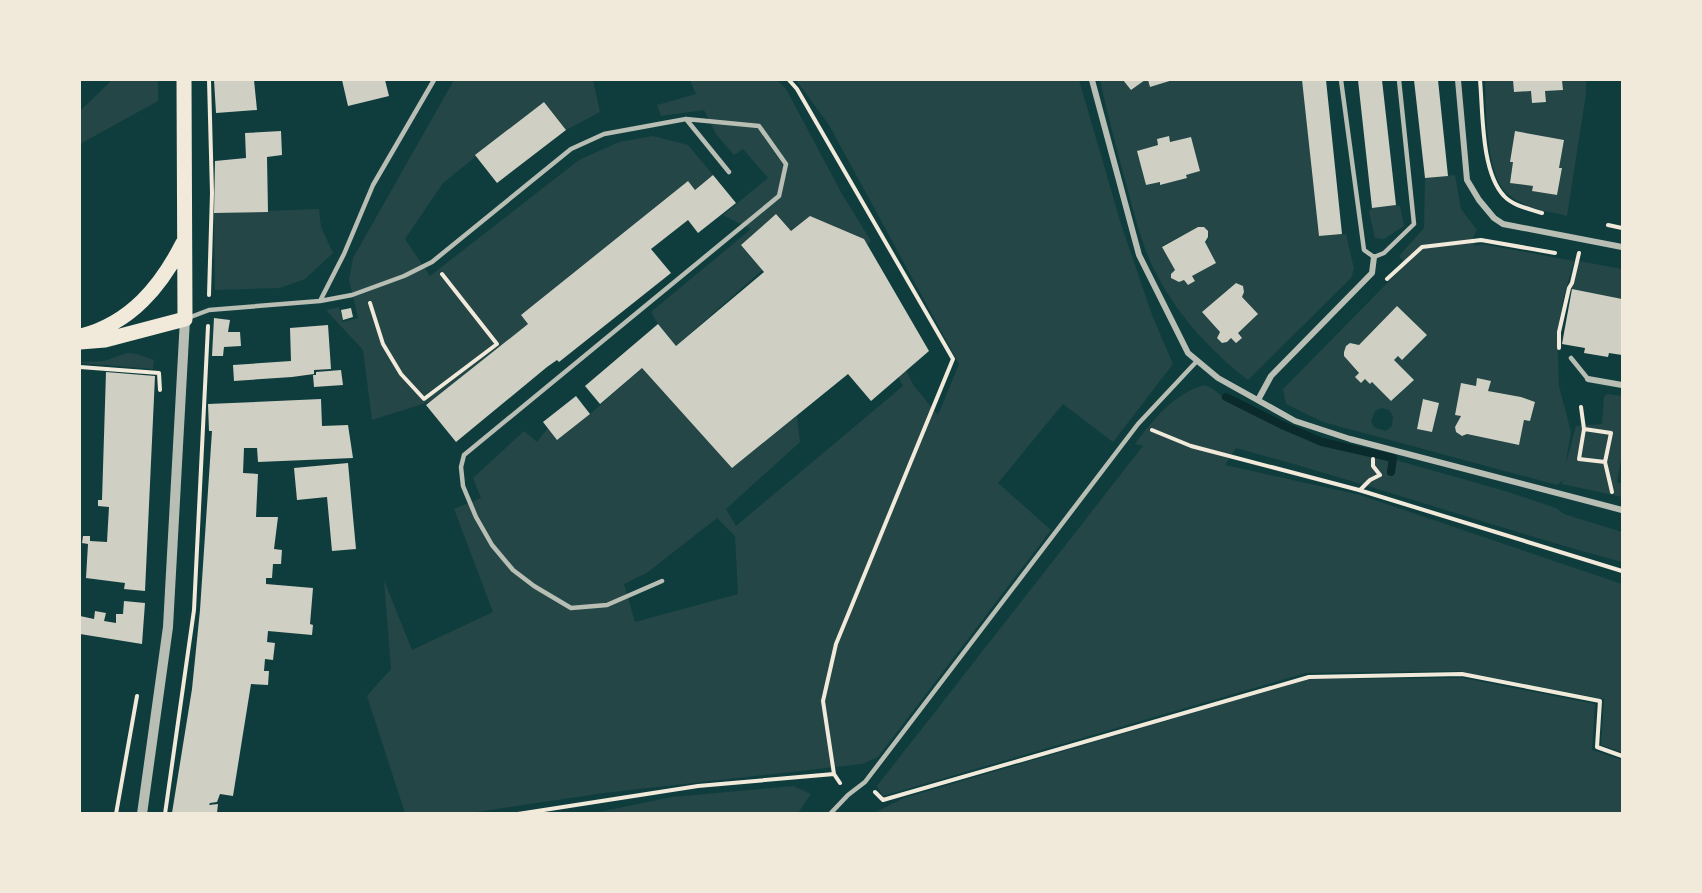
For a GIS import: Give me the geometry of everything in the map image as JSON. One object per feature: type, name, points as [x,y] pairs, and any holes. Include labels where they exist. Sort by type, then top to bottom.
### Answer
[{"type":"main road","points":[[80,342],[105,340],[185,320],[184,80]]},
{"type":"main road","points":[[80,337],[109,326],[129,314],[147,298],[162,281],[185,240]]},
{"type":"street","points":[[1092,80],[1139,255],[1188,353],[1197,361],[1218,378],[1295,421],[1350,439],[1623,510]]},
{"type":"street","points":[[1458,80],[1467,180],[1479,200],[1494,218],[1503,224],[1623,247]]},
{"type":"street","points":[[1258,400],[1271,376],[1372,273],[1374,257]]},
{"type":"street","points":[[142,813],[168,627],[185,320]]},
{"type":"street","points":[[1588,379],[1623,385]]},
{"type":"lane","points":[[320,301],[344,254],[373,184],[434,80]]},
{"type":"lane","points":[[1341,80],[1364,250],[1374,257],[1384,253],[1414,224],[1399,80]]},
{"type":"lane","points":[[185,320],[209,310],[320,301],[367,291],[432,262],[571,149],[604,134],[686,119],[759,126],[786,164],[779,196],[464,454],[461,467],[463,486],[476,518],[492,545],[513,570],[572,608],[607,605],[662,581]]},
{"type":"lane","points":[[686,119],[729,172]]},
{"type":"lane","points":[[1571,358],[1588,379]]},
{"type":"lane","points":[[830,813],[865,782],[1138,424],[1197,361]]},
{"type":"path","points":[[203,406],[209,310],[212,193],[209,80]]},
{"type":"path","points":[[789,80],[797,89],[953,359],[836,645],[823,700],[834,774],[848,795]]},
{"type":"path","points":[[1480,80],[1484,128],[1490,165],[1496,184],[1505,198],[1521,207],[1548,214]]},
{"type":"path","points":[[1601,224],[1623,228]]},
{"type":"path","points":[[1405,261],[1422,247],[1481,240],[1557,253]]},
{"type":"path","points":[[1571,358],[1559,348],[1559,332],[1582,240]]},
{"type":"path","points":[[1568,255],[1579,257]]},
{"type":"path","points":[[367,291],[383,344],[401,374],[424,399],[497,344],[432,262]]},
{"type":"path","points":[[80,367],[159,373],[161,394]]},
{"type":"path","points":[[1581,407],[1584,429],[1579,459],[1605,462]]},
{"type":"path","points":[[1138,424],[1191,446],[1359,490],[1623,571]]},
{"type":"path","points":[[1584,429],[1611,433],[1605,462],[1614,508]]},
{"type":"path","points":[[1359,490],[1380,475],[1373,466],[1373,456]]},
{"type":"path","points":[[865,782],[883,800],[1308,676],[1462,674],[1600,701],[1596,747],[1623,756]]},
{"type":"path","points":[[116,813],[138,696]]},
{"type":"path","points":[[518,813],[698,786],[834,774]]},
{"type":"shaded area","points":[[112,80],[158,80],[158,101],[80,144],[80,111]]},
{"type":"shaded area","points":[[454,80],[593,80],[600,112],[566,130],[544,102],[443,183],[405,239],[430,276],[579,160],[619,142],[653,136],[688,145],[713,175],[695,190],[687,182],[521,315],[528,324],[432,401],[372,420],[363,350],[326,310],[339,307],[343,322],[358,318],[349,280],[353,258]]},
{"type":"shaded area","points":[[690,80],[777,80],[786,89],[842,194],[871,241],[849,262],[914,386],[938,415],[959,364],[829,125],[796,80],[1079,80],[1121,224],[1152,315],[1173,364],[1113,442],[1063,404],[998,483],[1051,530],[878,757],[862,764],[604,793],[470,813],[405,813],[367,696],[391,669],[384,580],[412,650],[493,612],[454,509],[481,498],[473,478],[524,431],[537,442],[548,428],[557,439],[590,414],[642,368],[732,467],[797,416],[800,442],[726,509],[736,526],[903,386],[817,222],[676,346],[658,324],[651,312],[751,229],[723,215],[768,178],[743,149],[734,155],[716,134],[704,110],[661,116],[657,105],[696,94]],"holes":[[[717,518],[735,536],[738,594],[635,622],[624,584],[648,572]]]},
{"type":"shaded area","points":[[1100,80],[1123,80],[1131,90],[1145,80],[1148,80],[1150,87],[1175,80],[1302,80],[1319,236],[1346,234],[1354,269],[1351,278],[1248,380],[1222,358],[1186,320],[1166,292],[1153,267],[1137,224]],"holes":[[[1168,136],[1170,142],[1191,137],[1200,171],[1186,175],[1187,178],[1161,185],[1160,182],[1146,185],[1137,151],[1158,145],[1157,139]],[[1198,227],[1206,229],[1209,236],[1192,276],[1195,281],[1188,285],[1184,280],[1179,282],[1172,278],[1171,274],[1175,270],[1162,246]],[[1236,283],[1243,286],[1242,297],[1257,315],[1227,342],[1222,343],[1217,338],[1220,332],[1202,312]]]},
{"type":"shaded area","points":[[1485,80],[1513,80],[1514,92],[1531,91],[1546,102],[1545,91],[1563,90],[1562,80],[1586,80],[1586,94],[1567,216],[1529,207],[1513,198],[1502,188],[1492,163]],"holes":[[[1515,131],[1564,140],[1557,195],[1533,191],[1533,186],[1510,182],[1513,162],[1510,161]]]},
{"type":"shaded area","points":[[1455,175],[1461,209],[1477,230],[1473,237],[1475,246],[1482,244],[1574,261],[1563,300],[1557,334],[1559,386],[1571,432],[1565,467],[1576,426],[1602,424],[1604,396],[1608,394],[1622,396],[1622,454],[1617,482],[1622,484],[1622,497],[1562,484],[1563,480],[1557,485],[1323,422],[1286,404],[1283,389],[1406,264],[1399,256],[1424,228],[1425,178]],"holes":[[[1397,306],[1427,335],[1403,360],[1398,356],[1394,360],[1414,380],[1392,401],[1372,382],[1370,384],[1365,379],[1361,383],[1344,351],[1350,343],[1359,345]],[[1478,378],[1490,381],[1488,391],[1535,402],[1530,421],[1524,420],[1519,445],[1467,434],[1462,436],[1456,432],[1455,427],[1461,416],[1455,414],[1461,384],[1476,386]],[[1423,399],[1438,403],[1432,432],[1417,429]],[[1382,408],[1389,410],[1393,416],[1392,426],[1386,431],[1375,428],[1371,422],[1375,411]]]},
{"type":"shaded area","points":[[1400,206],[1404,226],[1384,239],[1375,238],[1369,211],[1372,208]]},
{"type":"shaded area","points":[[319,209],[321,227],[333,253],[305,279],[280,288],[215,290],[214,213]]},
{"type":"shaded area","points":[[1579,261],[1622,269],[1622,299],[1572,289]]},
{"type":"shaded area","points":[[127,353],[154,360],[153,369],[80,363],[104,361]]},
{"type":"shaded area","points":[[1205,385],[1224,398],[1321,444],[1392,459],[1505,491],[1556,508],[1564,514],[1622,532],[1622,562],[1236,448],[1225,465],[1360,495],[1622,584],[1622,752],[1601,745],[1604,699],[1458,671],[1306,673],[883,796],[877,786],[1143,446],[1135,444],[1142,435],[1165,408],[1184,394]]},
{"type":"shaded area","points":[[1463,678],[1595,704],[1592,750],[1622,760],[1622,813],[872,814],[904,798],[1309,679]]},
{"type":"shaded area","points":[[793,786],[811,794],[798,813],[594,813],[672,797]]},
{"type":"building","points":[[214,80],[254,80],[257,110],[216,113]]},
{"type":"building","points":[[342,80],[385,80],[389,96],[348,106]]},
{"type":"building","points":[[1123,80],[1145,80],[1131,90]]},
{"type":"building","points":[[1148,80],[1173,80],[1150,87]]},
{"type":"building","points":[[1302,80],[1326,80],[1342,234],[1319,236]]},
{"type":"building","points":[[1358,80],[1382,80],[1396,205],[1372,208]]},
{"type":"building","points":[[1414,80],[1438,80],[1448,176],[1425,178]]},
{"type":"building","points":[[1513,80],[1562,80],[1563,90],[1545,91],[1546,102],[1532,103],[1531,91],[1514,92]]},
{"type":"building","points":[[544,102],[566,130],[497,183],[475,155]]},
{"type":"building","points":[[281,131],[282,155],[267,157],[268,212],[214,213],[215,161],[246,158],[245,133]]},
{"type":"building","points":[[1515,131],[1564,140],[1557,195],[1532,191],[1533,186],[1510,183],[1513,162],[1510,162]]},
{"type":"building","points":[[1169,136],[1170,142],[1191,137],[1200,171],[1186,175],[1187,178],[1160,185],[1160,182],[1146,185],[1137,151],[1158,145],[1157,139]]},
{"type":"building","points":[[713,175],[736,203],[698,233],[688,220],[651,249],[671,273],[559,362],[557,360],[547,367],[456,442],[426,405],[528,324],[521,315],[688,181],[695,190]]},
{"type":"building","points":[[776,214],[791,231],[810,216],[864,239],[929,351],[871,401],[848,374],[732,468],[642,368],[600,404],[585,386],[658,324],[676,346],[764,272],[741,245]]},
{"type":"building","points":[[1198,227],[1204,227],[1208,231],[1205,242],[1216,263],[1192,276],[1195,281],[1188,285],[1184,280],[1179,282],[1171,278],[1175,270],[1162,247]]},
{"type":"building","points":[[1236,283],[1243,286],[1242,297],[1258,314],[1238,333],[1242,338],[1236,343],[1231,338],[1222,343],[1217,338],[1220,332],[1202,312]]},
{"type":"building","points":[[1572,289],[1622,299],[1622,355],[1609,353],[1608,357],[1584,353],[1585,348],[1562,344]]},
{"type":"building","points":[[1397,306],[1427,335],[1402,360],[1398,356],[1394,360],[1414,380],[1391,401],[1372,382],[1370,384],[1365,379],[1361,383],[1355,377],[1359,373],[1344,356],[1344,352],[1350,343],[1359,345]]},
{"type":"building","points":[[351,308],[353,317],[343,320],[341,310]]},
{"type":"building","points":[[214,318],[230,320],[228,332],[240,332],[241,346],[224,347],[223,356],[212,356]]},
{"type":"building","points":[[328,325],[331,369],[314,370],[314,374],[292,377],[234,381],[233,365],[291,361],[290,328]]},
{"type":"building","points":[[341,370],[343,385],[314,387],[313,375],[316,375],[316,372]]},
{"type":"building","points":[[106,372],[155,376],[145,591],[124,589],[125,583],[86,578],[88,544],[82,543],[83,536],[90,536],[90,541],[107,542],[109,507],[98,506],[98,500],[102,500]]},
{"type":"building","points":[[1477,378],[1491,381],[1488,391],[1535,402],[1530,421],[1524,420],[1519,445],[1467,434],[1462,436],[1456,432],[1455,427],[1461,416],[1455,415],[1461,383],[1476,386]]},
{"type":"building","points":[[576,396],[590,414],[557,440],[543,422]]},
{"type":"building","points":[[321,399],[322,426],[348,425],[353,458],[258,462],[257,448],[244,448],[243,473],[258,474],[256,517],[278,517],[274,549],[282,550],[281,564],[273,564],[272,578],[266,578],[266,584],[313,588],[310,624],[313,625],[312,635],[268,631],[267,642],[275,643],[273,660],[265,659],[264,671],[269,671],[268,685],[251,684],[233,796],[220,794],[217,802],[210,803],[209,805],[218,804],[217,813],[172,813],[192,689],[200,610],[212,431],[209,431],[208,404]]},
{"type":"building","points":[[1423,399],[1439,403],[1432,432],[1417,429]]},
{"type":"building","points":[[348,463],[356,549],[332,551],[327,497],[297,500],[294,468]]},
{"type":"building","points":[[124,601],[145,603],[142,644],[80,634],[80,616],[94,619],[95,611],[106,613],[104,621],[116,623],[116,614],[123,614]]},
{"type":"waterway","points":[[1226,397],[1322,442],[1393,458],[1391,472]]}]
